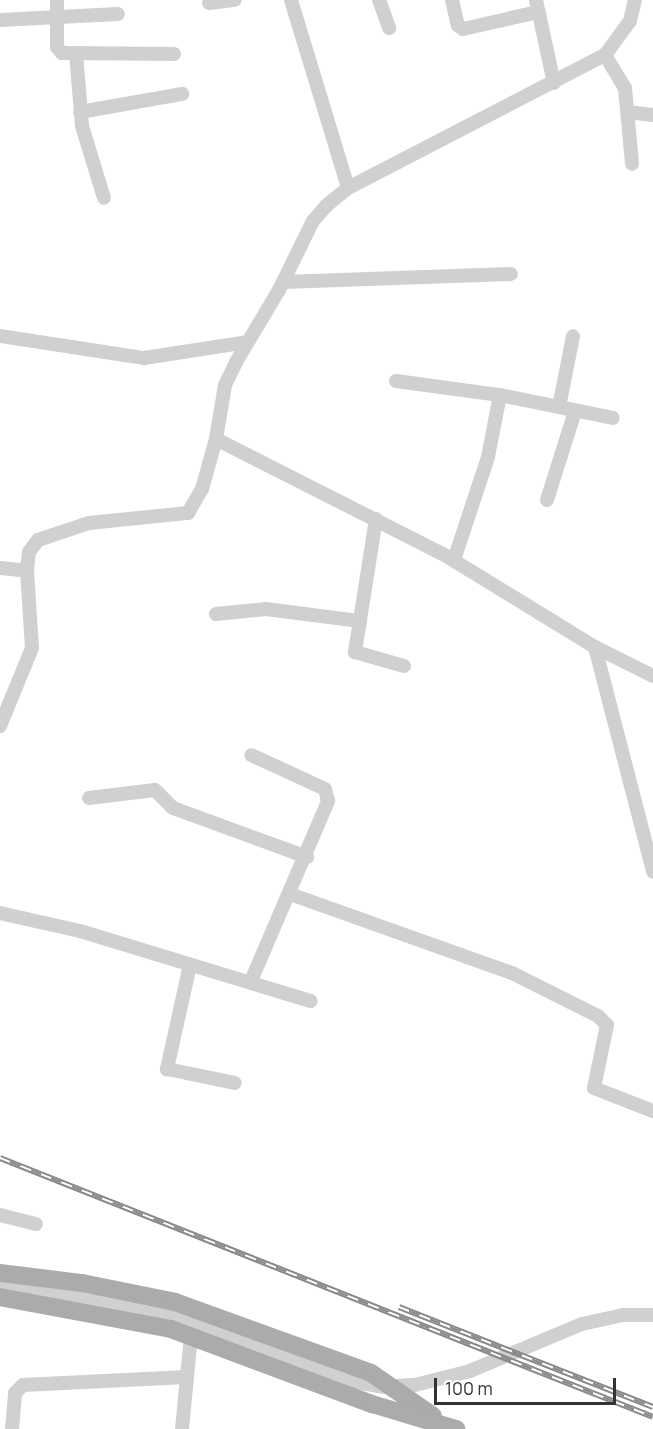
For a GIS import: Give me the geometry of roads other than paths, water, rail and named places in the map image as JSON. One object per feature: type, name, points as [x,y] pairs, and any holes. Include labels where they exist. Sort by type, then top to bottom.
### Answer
[{"type":"main road","points":[[0,1285],[82,1283],[175,1302],[372,1373],[451,1426]]},
{"type":"main road","points":[[0,1285],[191,1336],[372,1404],[451,1426]]},
{"type":"street","points":[[57,0],[58,49],[76,53],[174,54]]},
{"type":"street","points":[[209,3],[235,0]]},
{"type":"street","points":[[291,0],[348,188]]},
{"type":"street","points":[[379,0],[389,28]]},
{"type":"street","points":[[452,0],[458,25],[463,29],[537,6],[554,83]]},
{"type":"street","points":[[0,726],[32,648],[27,571],[30,552],[48,534],[89,523],[188,513],[202,489],[216,439],[225,385],[247,342],[283,282],[313,221],[348,188],[605,55],[630,21],[635,0]]},
{"type":"street","points":[[0,20],[118,14]]},
{"type":"street","points":[[76,53],[80,112],[104,198]]},
{"type":"street","points":[[605,55],[621,76],[628,112],[632,164]]},
{"type":"street","points":[[80,112],[182,94]]},
{"type":"street","points":[[628,112],[653,115]]},
{"type":"street","points":[[283,282],[511,274]]},
{"type":"street","points":[[0,336],[144,358],[247,342]]},
{"type":"street","points":[[559,407],[573,336]]},
{"type":"street","points":[[396,381],[500,395],[613,418]]},
{"type":"street","points":[[454,560],[488,457],[500,395]]},
{"type":"street","points":[[547,500],[575,411]]},
{"type":"street","points":[[216,439],[454,560],[595,648],[653,676]]},
{"type":"street","points":[[376,519],[357,654],[404,666]]},
{"type":"street","points":[[0,568],[27,571]]},
{"type":"street","points":[[216,614],[266,609],[360,621]]},
{"type":"street","points":[[595,648],[653,872]]},
{"type":"street","points":[[251,754],[325,789],[326,809],[251,981]]},
{"type":"street","points":[[89,798],[155,790],[173,808],[307,857]]},
{"type":"street","points":[[290,894],[512,973],[598,1016],[607,1025],[594,1088],[653,1111]]},
{"type":"street","points":[[0,913],[80,931],[251,981],[310,1001]]},
{"type":"street","points":[[190,965],[168,1069],[235,1083]]},
{"type":"street","points":[[0,1215],[36,1224]]},
{"type":"street","points":[[0,1285],[159,1311],[344,1380],[383,1387],[423,1384],[470,1371],[582,1324],[623,1315],[653,1315]]},
{"type":"street","points":[[182,1429],[191,1336]]},
{"type":"street","points":[[12,1429],[15,1393],[23,1386],[186,1377]]},
{"type":"railway","points":[[0,1158],[653,1417]]},
{"type":"railway","points":[[399,1307],[653,1407]]}]
